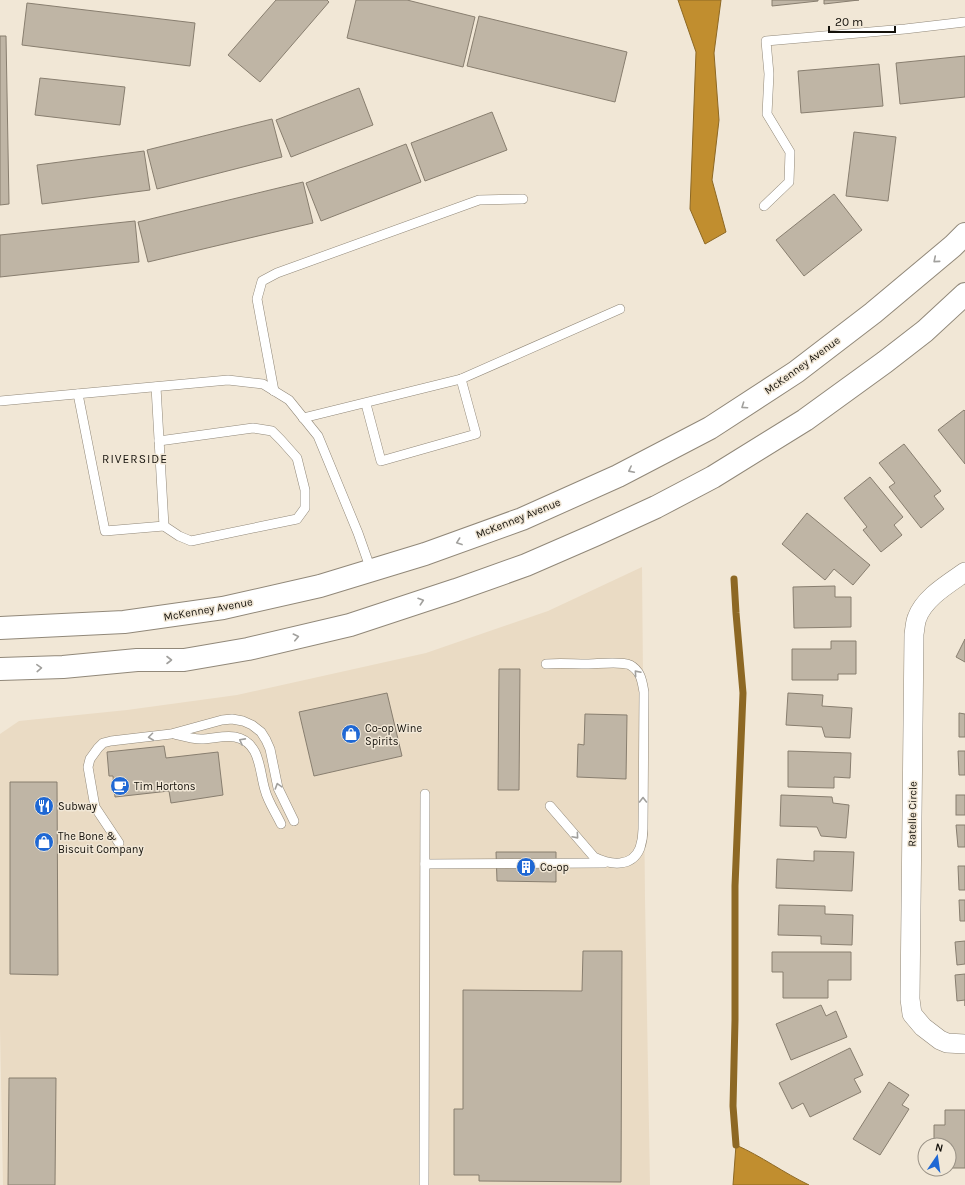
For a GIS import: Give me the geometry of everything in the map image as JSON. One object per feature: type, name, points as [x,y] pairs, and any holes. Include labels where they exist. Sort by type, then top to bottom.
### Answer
[{"type":"main road","name":"McKenney Avenue","points":[[0,628],[124,622],[223,608],[320,586],[425,554],[522,519],[618,476],[710,428],[796,372],[873,313],[953,246],[965,234]]},
{"type":"main road","points":[[0,669],[63,667],[136,660],[184,660],[248,649],[350,624],[456,590],[526,565],[656,506],[713,476],[805,420],[885,362],[924,331],[965,294]]},
{"type":"street","name":"Ratelle Circle","points":[[965,572],[938,593],[922,608],[917,619],[914,634],[910,999],[912,1014],[923,1027],[940,1040],[947,1043],[965,1044]]},
{"type":"lane","points":[[764,206],[789,182],[790,152],[767,114],[769,74],[766,41],[905,29],[965,22]]},
{"type":"lane","points":[[274,391],[257,299],[262,281],[277,273],[479,200],[523,199]]},
{"type":"lane","points":[[303,418],[366,404],[460,379],[620,308]]},
{"type":"lane","points":[[366,404],[381,461],[476,434],[460,379]]},
{"type":"lane","points":[[0,402],[228,380],[263,384],[289,400],[318,436],[358,533],[371,570]]},
{"type":"lane","points":[[156,387],[164,526]]},
{"type":"lane","points":[[78,394],[105,531],[164,526],[179,536],[191,541],[297,519],[305,508],[305,490],[297,458],[272,432],[253,428],[160,441]]},
{"type":"lane","points":[[425,864],[618,863],[628,862],[640,849],[642,840],[644,699],[642,679],[638,672],[630,665],[621,663],[546,664]]},
{"type":"lane","points":[[119,843],[94,807],[88,767],[90,759],[102,743],[171,734],[222,720],[232,719],[243,721],[252,725],[266,740],[270,749],[278,788],[294,821]]},
{"type":"lane","points":[[171,734],[200,739],[236,737],[245,741],[257,756],[265,791],[281,824]]},
{"type":"lane","points":[[424,1185],[425,794]]},
{"type":"lane","points":[[550,806],[594,857],[603,862],[618,863]]},
{"type":"shaded area","points":[[678,0],[721,0],[714,53],[719,120],[712,180],[726,232],[705,244],[690,209],[696,52]]},
{"type":"shaded area","points":[[642,567],[645,899],[650,1185],[3,1185],[0,1028],[0,734],[19,721],[127,710],[237,695],[426,653],[548,611]]},
{"type":"shaded area","points":[[736,1145],[754,1154],[809,1185],[733,1185]]},
{"type":"building","points":[[276,0],[327,0],[329,2],[260,82],[228,55]]},
{"type":"building","points":[[356,0],[407,0],[475,17],[463,67],[347,38]]},
{"type":"building","points":[[772,0],[818,0],[818,1],[772,6]]},
{"type":"building","points":[[824,0],[859,0],[824,4]]},
{"type":"building","points":[[27,3],[195,23],[190,66],[22,45]]},
{"type":"building","points":[[479,16],[627,52],[615,102],[467,66]]},
{"type":"building","points":[[0,36],[6,36],[9,204],[0,205]]},
{"type":"building","points":[[965,56],[965,97],[900,104],[896,63]]},
{"type":"building","points":[[879,64],[883,106],[801,113],[798,71]]},
{"type":"building","points":[[40,78],[125,87],[120,125],[35,115]]},
{"type":"building","points":[[359,88],[373,125],[291,157],[276,120]]},
{"type":"building","points":[[492,112],[507,150],[425,181],[411,143]]},
{"type":"building","points":[[272,119],[282,157],[157,189],[147,150]]},
{"type":"building","points":[[854,132],[896,137],[888,201],[846,196]]},
{"type":"building","points":[[406,144],[421,182],[321,221],[306,183]]},
{"type":"building","points":[[144,151],[150,190],[42,204],[37,165]]},
{"type":"building","points":[[303,182],[313,223],[148,262],[138,222]]},
{"type":"building","points":[[834,194],[862,230],[804,276],[776,240]]},
{"type":"building","points":[[135,221],[139,262],[0,277],[0,235]]},
{"type":"building","points":[[964,410],[965,411],[965,464],[938,430]]},
{"type":"building","points":[[904,444],[941,491],[934,496],[944,509],[921,528],[889,487],[895,483],[879,463]]},
{"type":"building","points":[[870,477],[903,517],[894,525],[902,535],[881,552],[863,530],[867,527],[844,498]]},
{"type":"building","points":[[807,513],[870,565],[853,585],[834,569],[825,580],[782,544]]},
{"type":"building","points":[[835,586],[835,597],[851,597],[851,627],[794,628],[793,587]]},
{"type":"building","points":[[965,639],[965,662],[956,657]]},
{"type":"building","points":[[831,641],[856,641],[856,674],[838,674],[838,680],[792,680],[792,649],[831,649]]},
{"type":"building","points":[[499,669],[520,669],[519,790],[498,790]]},
{"type":"building","name":"Co-op Wine Spirits","points":[[387,693],[402,756],[314,776],[299,712]]},
{"type":"building","points":[[788,693],[823,695],[822,706],[852,708],[850,738],[825,737],[822,727],[786,725]]},
{"type":"building","points":[[959,713],[965,714],[965,737],[959,737]]},
{"type":"building","points":[[585,714],[627,715],[626,779],[577,777],[578,744],[584,745]]},
{"type":"building","points":[[164,746],[166,758],[218,752],[223,795],[171,803],[169,791],[115,797],[113,776],[109,776],[107,752]]},
{"type":"building","points":[[788,751],[851,753],[850,778],[834,777],[834,788],[788,787]]},
{"type":"building","points":[[958,751],[965,751],[965,775],[959,775]]},
{"type":"building","points":[[10,782],[57,782],[58,975],[10,974]]},
{"type":"building","points":[[781,795],[832,797],[833,803],[849,805],[846,838],[821,836],[817,827],[780,826]]},
{"type":"building","points":[[956,795],[965,795],[965,815],[956,815]]},
{"type":"building","points":[[956,825],[965,825],[965,847],[958,847]]},
{"type":"building","points":[[814,851],[854,852],[852,891],[776,888],[777,859],[814,861]]},
{"type":"building","name":"Co-op","points":[[496,852],[556,852],[556,882],[497,881]]},
{"type":"building","points":[[958,866],[965,866],[965,890],[959,890]]},
{"type":"building","points":[[959,900],[965,900],[965,921],[960,921]]},
{"type":"building","points":[[779,905],[825,906],[825,914],[853,915],[852,945],[821,944],[821,936],[778,935]]},
{"type":"building","points":[[965,941],[965,964],[957,965],[955,942]]},
{"type":"building","points":[[583,951],[622,951],[621,1182],[479,1181],[479,1175],[454,1175],[454,1109],[463,1109],[463,990],[582,991]]},
{"type":"building","points":[[772,952],[851,952],[851,980],[828,980],[828,998],[783,998],[783,972],[772,972]]},
{"type":"building","points":[[965,974],[965,1000],[957,1001],[955,975]]},
{"type":"building","points":[[821,1005],[826,1016],[836,1011],[847,1037],[791,1060],[776,1024]]},
{"type":"building","points":[[850,1048],[863,1075],[854,1079],[861,1092],[810,1117],[803,1103],[792,1109],[779,1083]]},
{"type":"building","points":[[9,1078],[56,1078],[55,1185],[8,1185]]},
{"type":"building","points":[[889,1082],[909,1095],[902,1105],[909,1109],[880,1155],[853,1139]]},
{"type":"building","points":[[945,1110],[965,1110],[965,1168],[957,1168],[957,1137],[934,1137],[934,1125],[945,1125]]},
{"type":"waterway","points":[[734,579],[743,693],[735,886],[735,1020],[733,1106],[736,1145]]},
{"type":"place","name":"Co-op Wine Spirits","points":[[351,734]]},
{"type":"place","name":"Tim Hortons","points":[[120,786]]},
{"type":"place","name":"Subway","points":[[44,806]]},
{"type":"place","name":"The Bone & Biscuit Company","points":[[44,842]]},
{"type":"place","name":"Co-op","points":[[526,867]]},
{"type":"district","name":"RIVERSIDE","points":[[135,459]]}]
